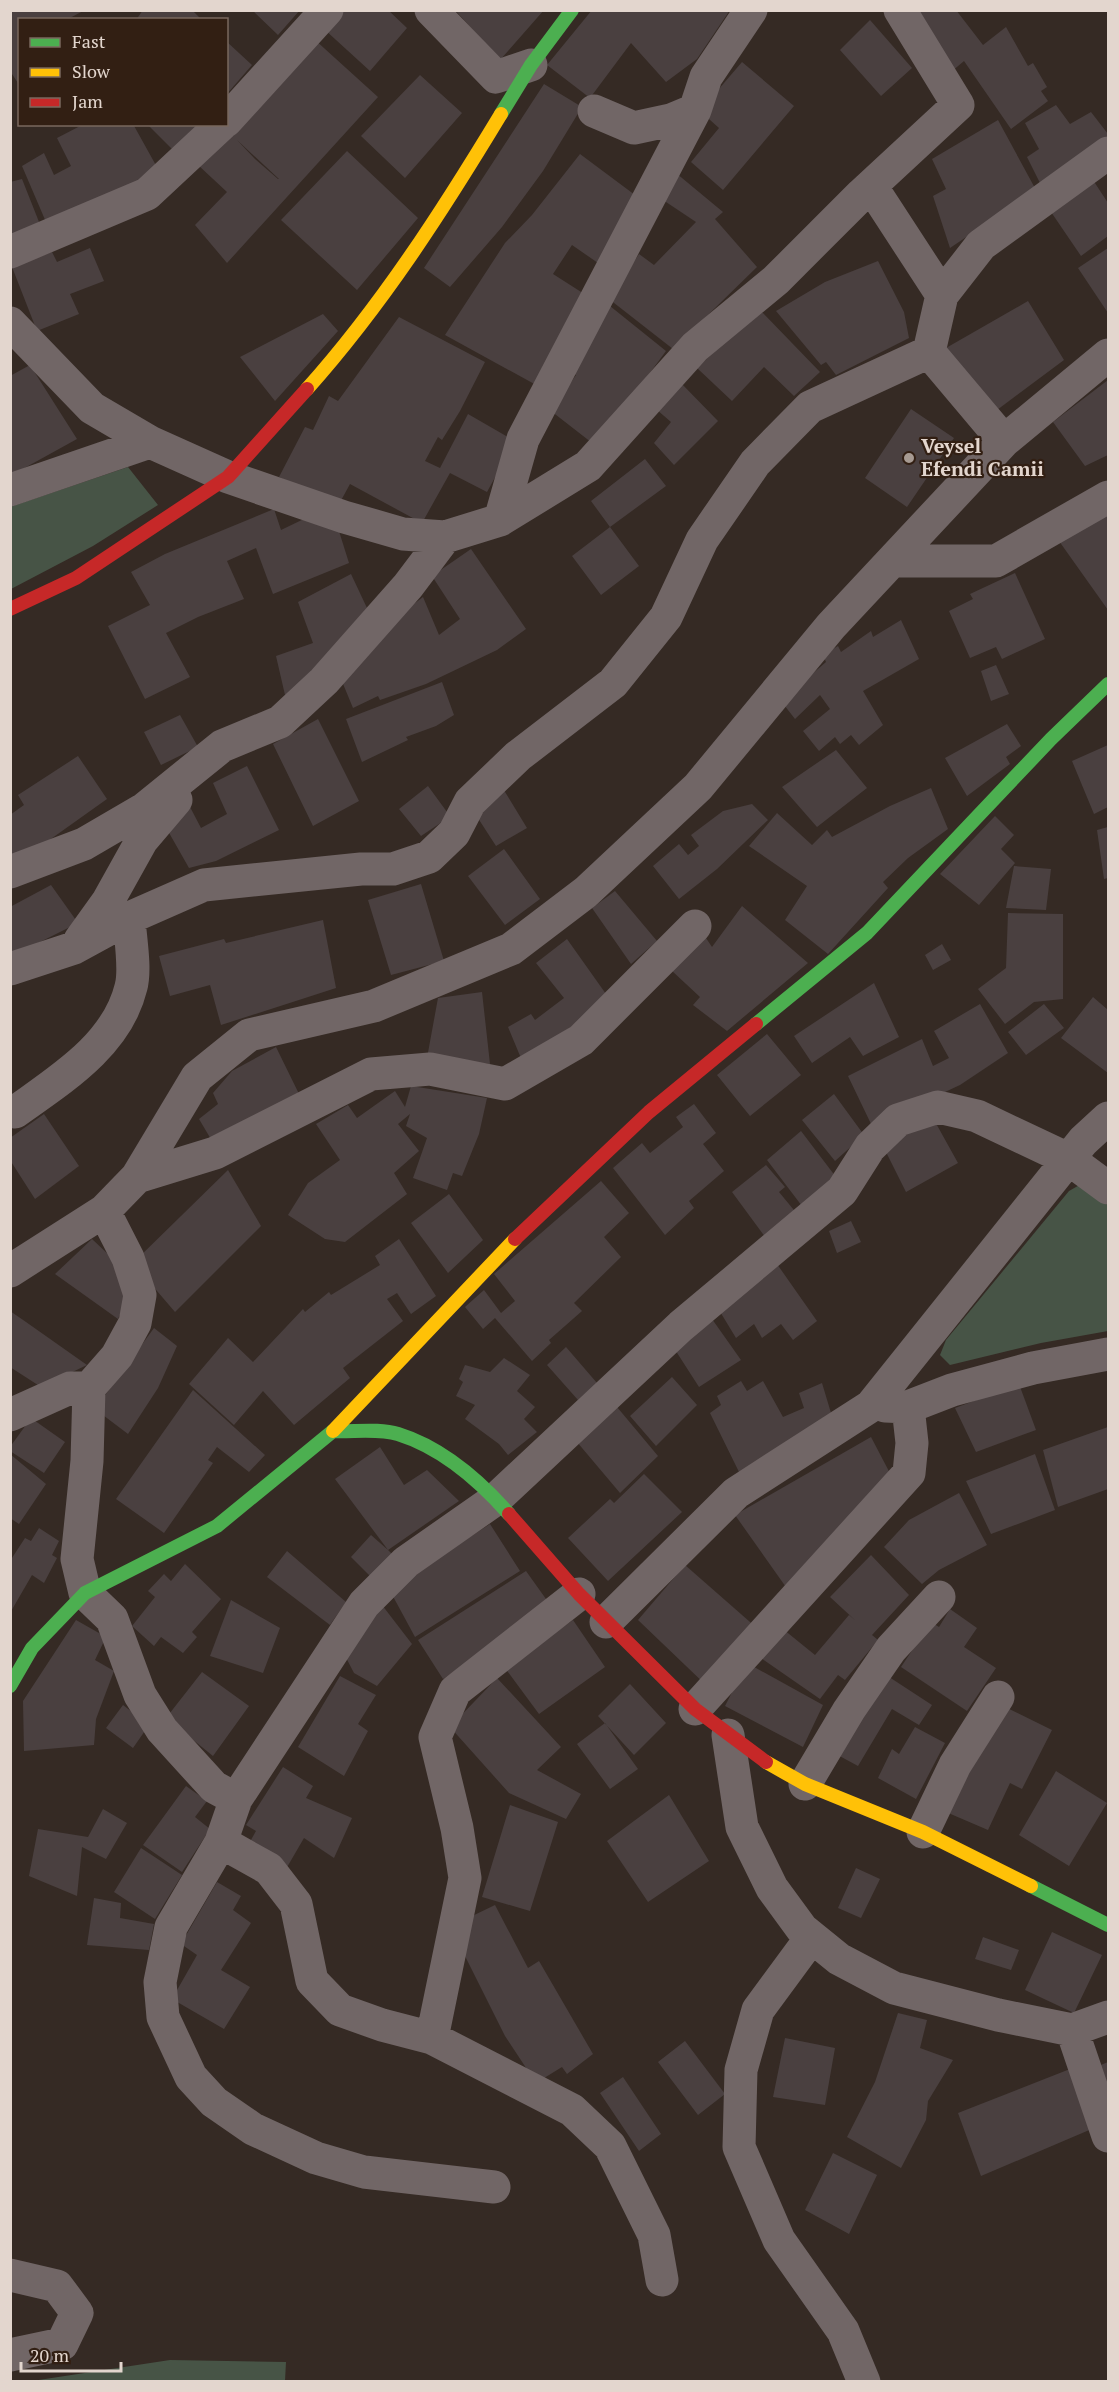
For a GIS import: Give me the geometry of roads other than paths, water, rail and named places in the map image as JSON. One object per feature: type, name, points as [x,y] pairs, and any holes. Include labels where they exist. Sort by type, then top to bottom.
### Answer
[{"type":"street","points":[[228,119],[327,10]]},
{"type":"street","points":[[431,10],[496,77],[531,65]]},
{"type":"street","points":[[10,609],[76,578],[228,477],[340,352],[444,209],[531,65],[572,10]]},
{"type":"street","points":[[500,520],[523,438],[695,110],[706,77],[751,10]]},
{"type":"street","points":[[10,323],[92,408],[150,442],[228,477],[344,518],[403,534],[445,537],[500,520],[588,466],[695,347],[776,280],[957,105],[900,10]]},
{"type":"street","points":[[594,111],[634,128],[671,120],[695,110]]},
{"type":"street","points":[[10,252],[147,194],[220,126]]},
{"type":"street","points":[[929,352],[942,295],[981,245],[1108,153]]},
{"type":"street","points":[[871,186],[942,295]]},
{"type":"street","points":[[929,352],[1004,441]]},
{"type":"street","points":[[10,969],[74,948],[129,918],[204,885],[361,869],[393,869],[429,857],[454,833],[470,802],[518,756],[613,682],[620,674],[666,617],[702,540],[763,455],[810,407],[929,352]]},
{"type":"street","points":[[10,1271],[104,1211],[137,1177],[197,1077],[249,1035],[374,1005],[511,949],[586,892],[698,787],[831,626],[1004,441],[1108,355]]},
{"type":"street","points":[[10,490],[150,442]]},
{"type":"street","points":[[894,561],[996,561],[1108,497]]},
{"type":"street","points":[[10,872],[84,844],[144,809],[222,746],[280,722],[408,586],[445,537]]},
{"type":"street","points":[[10,1686],[32,1648],[85,1593],[217,1526],[333,1431],[479,1275],[559,1196],[649,1112],[867,933],[1052,739],[1108,684]]},
{"type":"street","points":[[74,948],[108,902],[142,840],[222,746]]},
{"type":"street","points":[[15,1112],[73,1071],[112,1030],[132,986],[129,918]]},
{"type":"street","points":[[137,1177],[215,1153],[371,1074],[430,1069],[505,1084],[581,1040],[695,926]]},
{"type":"street","points":[[494,2187],[364,2172],[316,2157],[252,2129],[214,2102],[191,2077],[163,2017],[160,1982],[171,1928],[221,1842],[236,1799],[364,1604],[406,1562],[496,1499],[681,1326],[842,1191],[870,1147],[898,1120],[938,1107],[977,1116],[1070,1160],[1108,1188]]},
{"type":"street","points":[[606,1622],[736,1493],[871,1406],[1083,1141],[1108,1118]]},
{"type":"street","points":[[104,1211],[128,1258],[140,1295],[135,1323],[117,1356],[89,1388],[87,1461],[77,1559],[85,1593],[112,1619],[140,1695],[162,1730],[214,1787],[236,1799]]},
{"type":"street","points":[[871,1406],[908,1407],[952,1390],[1033,1368],[1108,1354]]},
{"type":"street","points":[[10,1415],[70,1388],[89,1388]]},
{"type":"street","points":[[695,1709],[909,1473],[912,1443],[908,1407]]},
{"type":"street","points":[[333,1431],[396,1432],[438,1452],[470,1474],[496,1499],[579,1594],[695,1709],[769,1765],[805,1784],[923,1832],[1108,1924]]},
{"type":"street","points":[[432,2038],[465,1878],[457,1828],[435,1737],[455,1691],[579,1594]]},
{"type":"street","points":[[805,1784],[849,1710],[891,1649],[939,1596]]},
{"type":"street","points":[[923,1832],[955,1765],[998,1697]]},
{"type":"street","points":[[728,1734],[742,1827],[772,1888],[812,1938],[839,1959],[894,1988],[998,2015],[1072,2030],[1108,2017]]},
{"type":"street","points":[[221,1842],[269,1869],[296,1904],[312,1981],[340,2010],[382,2025],[432,2038],[572,2110],[610,2146],[654,2235],[662,2280]]},
{"type":"street","points":[[812,1938],[758,2010],[741,2070],[739,2147],[778,2240],[843,2331],[864,2382]]},
{"type":"street","points":[[1072,2030],[1108,2136]]},
{"type":"street","points":[[10,2275],[57,2286],[77,2313],[62,2344],[10,2355]]},
{"type":"place","name":"Veysel Efendi Camii","points":[[909,458]]}]
